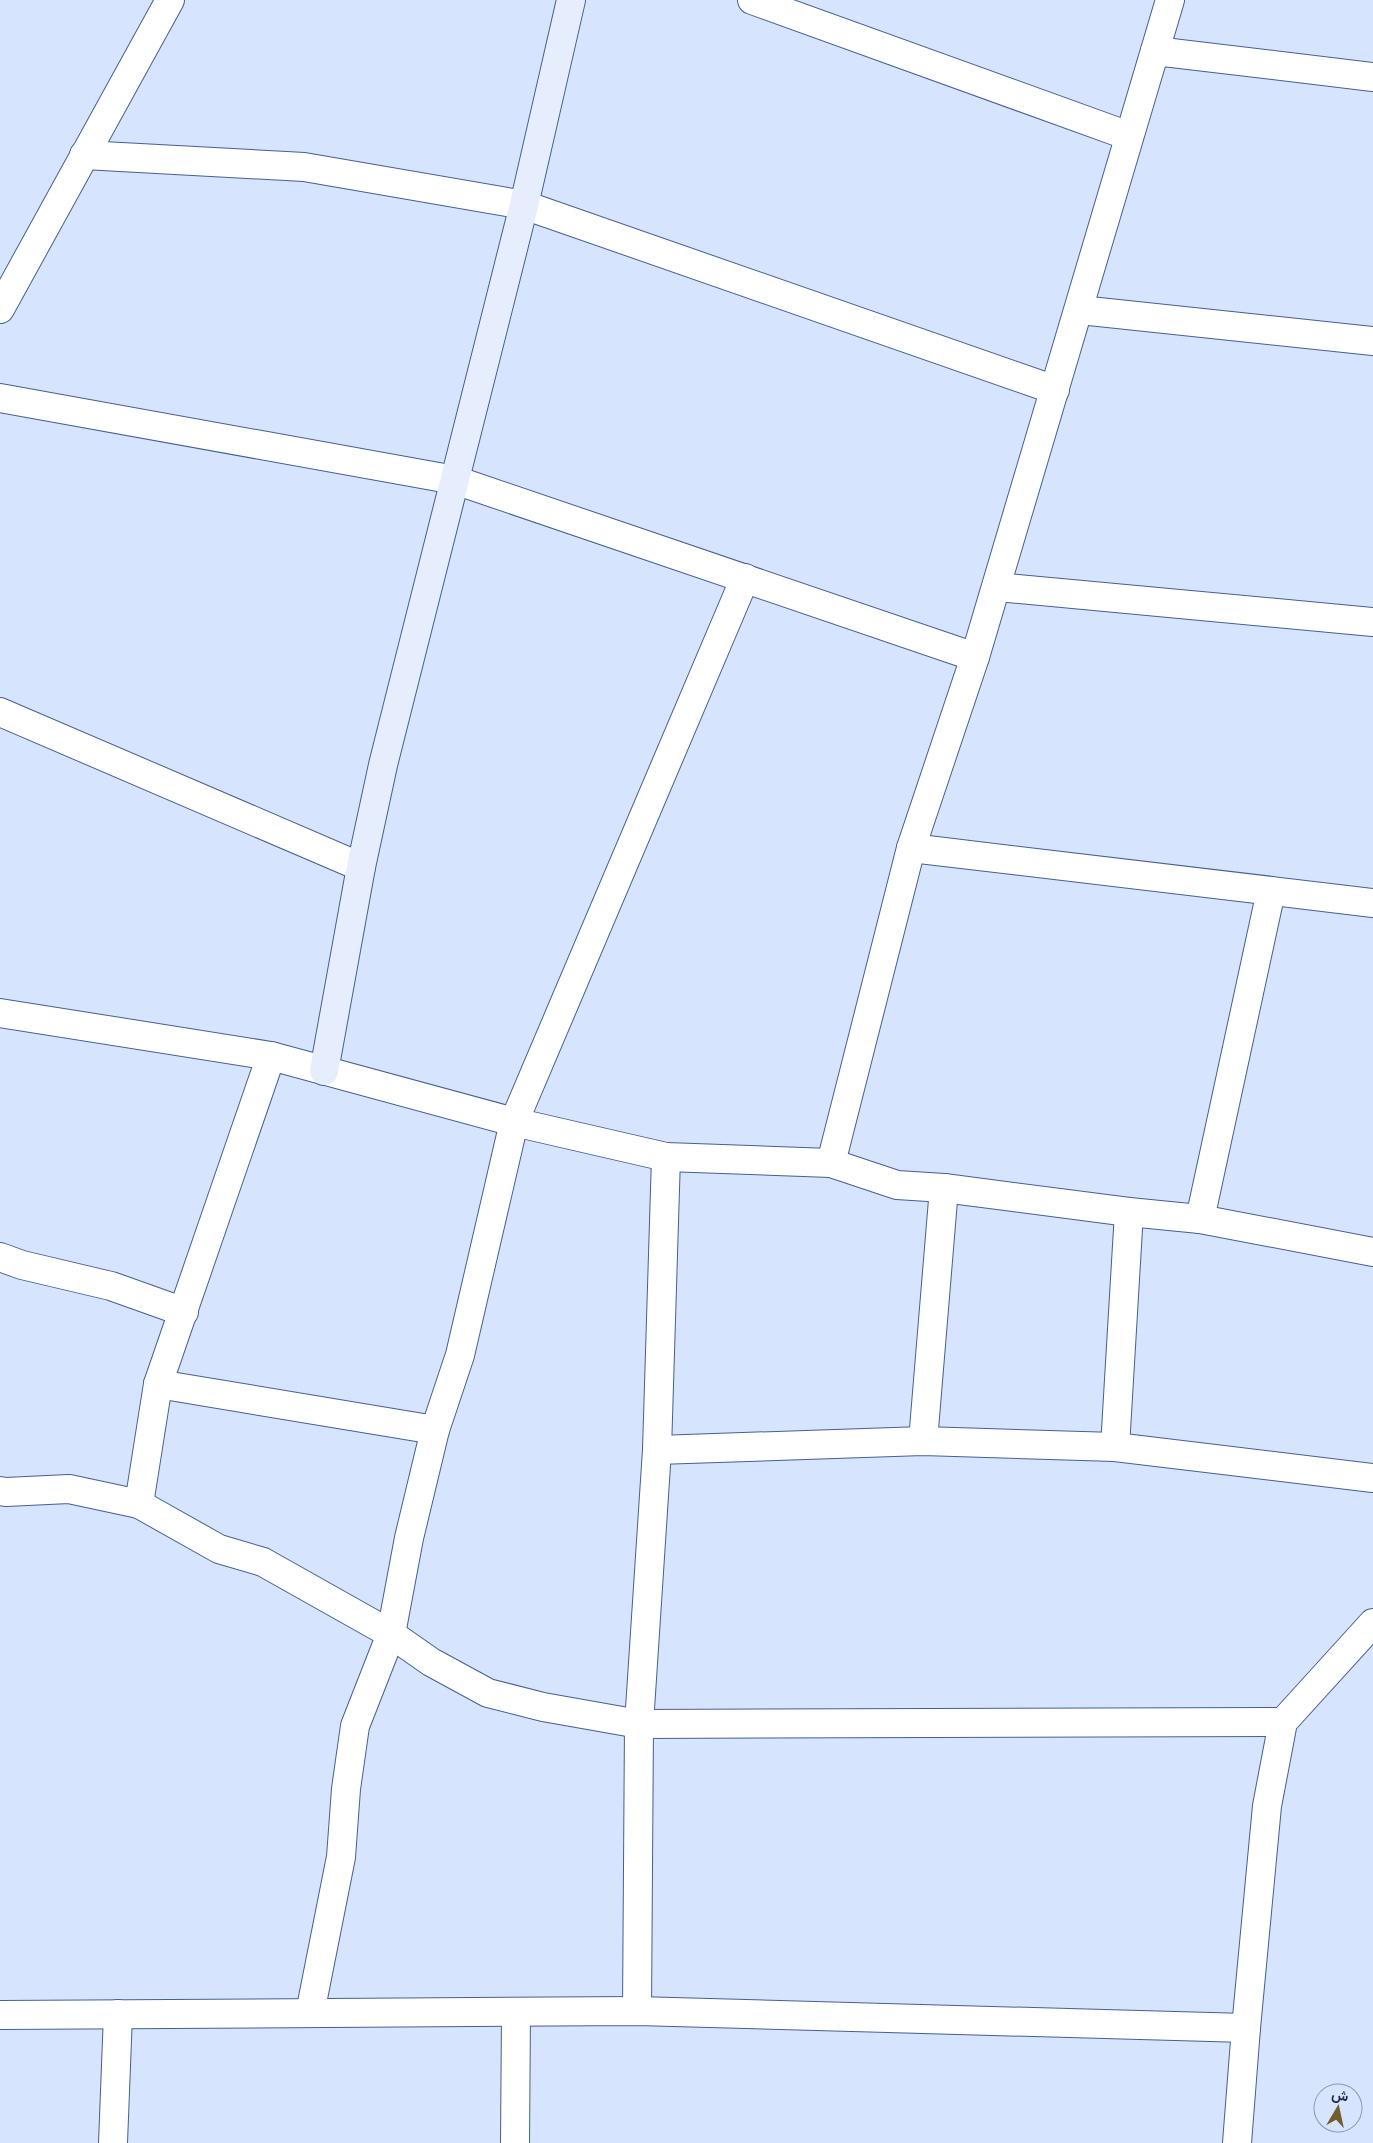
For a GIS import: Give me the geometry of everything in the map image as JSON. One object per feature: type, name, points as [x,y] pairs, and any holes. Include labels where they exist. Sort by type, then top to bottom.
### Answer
[{"type":"street","points":[[2,303],[170,0]]},
{"type":"street","points":[[324,1071],[361,867],[383,766],[524,205],[571,0]]},
{"type":"street","points":[[752,0],[1129,136]]},
{"type":"street","points":[[831,1163],[911,848],[976,657],[1170,0]]},
{"type":"street","points":[[1155,51],[1373,77]]},
{"type":"street","points":[[84,155],[304,167],[524,205],[1055,390]]},
{"type":"street","points":[[1080,310],[1373,341]]},
{"type":"street","points":[[0,398],[455,480],[976,657]]},
{"type":"street","points":[[310,2013],[341,1857],[346,1789],[355,1726],[390,1634],[409,1538],[435,1430],[460,1355],[514,1122],[745,578]]},
{"type":"street","points":[[997,587],[1373,622]]},
{"type":"street","points":[[0,712],[361,867]]},
{"type":"street","points":[[911,848],[1373,903]]},
{"type":"street","points":[[1200,1219],[1271,891]]},
{"type":"street","points":[[0,1013],[271,1056],[514,1122],[666,1157],[831,1163],[897,1185],[944,1188],[1129,1212],[1200,1219],[1373,1252]]},
{"type":"street","points":[[139,1504],[158,1384],[271,1056]]},
{"type":"street","points":[[637,2011],[639,1724],[657,1450],[666,1157]]},
{"type":"street","points":[[923,1441],[944,1188]]},
{"type":"street","points":[[1115,1448],[1129,1212]]},
{"type":"street","points":[[0,1257],[112,1286],[184,1312]]},
{"type":"street","points":[[158,1384],[435,1430]]},
{"type":"street","points":[[657,1450],[923,1441],[1115,1448],[1373,1478]]},
{"type":"street","points":[[0,1491],[69,1489],[139,1504],[219,1549],[263,1562],[390,1634],[431,1662],[488,1693],[543,1707],[639,1724],[1283,1722]]},
{"type":"street","points":[[1237,2143],[1267,1806],[1283,1722],[1373,1623]]},
{"type":"street","points":[[0,2015],[637,2011],[1246,2028]]},
{"type":"street","points":[[515,2143],[516,2012]]},
{"type":"street","points":[[113,2143],[118,2014]]}]
